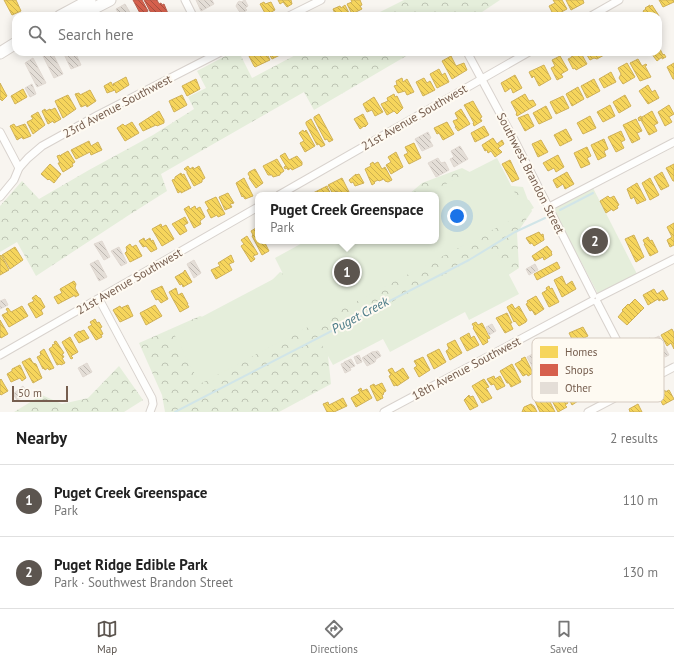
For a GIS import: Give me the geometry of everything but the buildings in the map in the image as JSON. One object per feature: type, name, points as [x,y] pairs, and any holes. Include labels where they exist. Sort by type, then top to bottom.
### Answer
[{"type":"main road","points":[[68,12],[90,0]]},
{"type":"main road","points":[[87,12],[110,0]]},
{"type":"main road","points":[[0,52],[12,46]]},
{"type":"street","points":[[185,0],[191,12]]},
{"type":"street","points":[[297,12],[321,0]]},
{"type":"street","points":[[598,12],[619,0]]},
{"type":"street","name":"23rd Avenue Southwest","points":[[0,197],[14,180],[19,168],[35,152],[53,139],[208,56]]},
{"type":"street","name":"Southwest Brandon Street","points":[[469,56],[549,207],[615,338]]},
{"type":"street","name":"21st Avenue Southwest","points":[[284,192],[522,56]]},
{"type":"street","points":[[0,132],[19,168]]},
{"type":"street","points":[[549,207],[674,142]]},
{"type":"street","name":"21st Avenue Southwest","points":[[0,354],[99,299],[255,209]]},
{"type":"street","name":"18th Avenue Southwest","points":[[384,412],[595,299],[674,259]]},
{"type":"street","points":[[99,299],[152,398],[153,404],[150,412]]},
{"type":"street","points":[[664,372],[674,367]]},
{"type":"street","points":[[588,412],[607,402]]},
{"type":"green space","points":[[404,0],[500,0],[482,12],[380,12]]},
{"type":"green space","points":[[225,56],[241,56],[252,78],[293,56],[406,56],[314,110],[304,92],[161,174],[167,191],[36,276],[17,242],[0,252],[0,206],[22,181],[39,199],[153,135],[194,109],[188,97],[206,88],[197,71]]},
{"type":"green space","points":[[497,158],[517,197],[529,200],[534,208],[200,384],[173,332],[283,274],[275,258],[301,244],[439,244],[439,192],[430,192]]},
{"type":"green space","points":[[462,168],[493,184],[523,187],[532,211],[517,233],[519,268],[504,278],[408,330],[328,356],[331,384],[279,412],[165,412],[162,395],[139,343],[200,316],[227,326],[280,272],[315,286],[428,244],[439,244],[439,192],[412,192],[422,183]]},
{"type":"green space","points":[[593,188],[637,274],[598,294],[553,209]]},
{"type":"green space","points":[[495,248],[519,294],[469,320],[465,312],[390,352],[383,339],[333,365],[319,340]]},
{"type":"green space","points":[[119,366],[143,400],[124,412],[14,412],[42,395],[62,404],[88,398]]},
{"type":"waterway","name":"Puget Creek","points":[[560,210],[593,193]]},
{"type":"waterway","name":"Puget Creek","points":[[175,412],[469,260],[515,232],[545,218]]},
{"type":"place","name":"Puget Ridge Edible Park","points":[[595,241]]},
{"type":"place","name":"Puget Creek Greenspace","points":[[347,272]]}]
